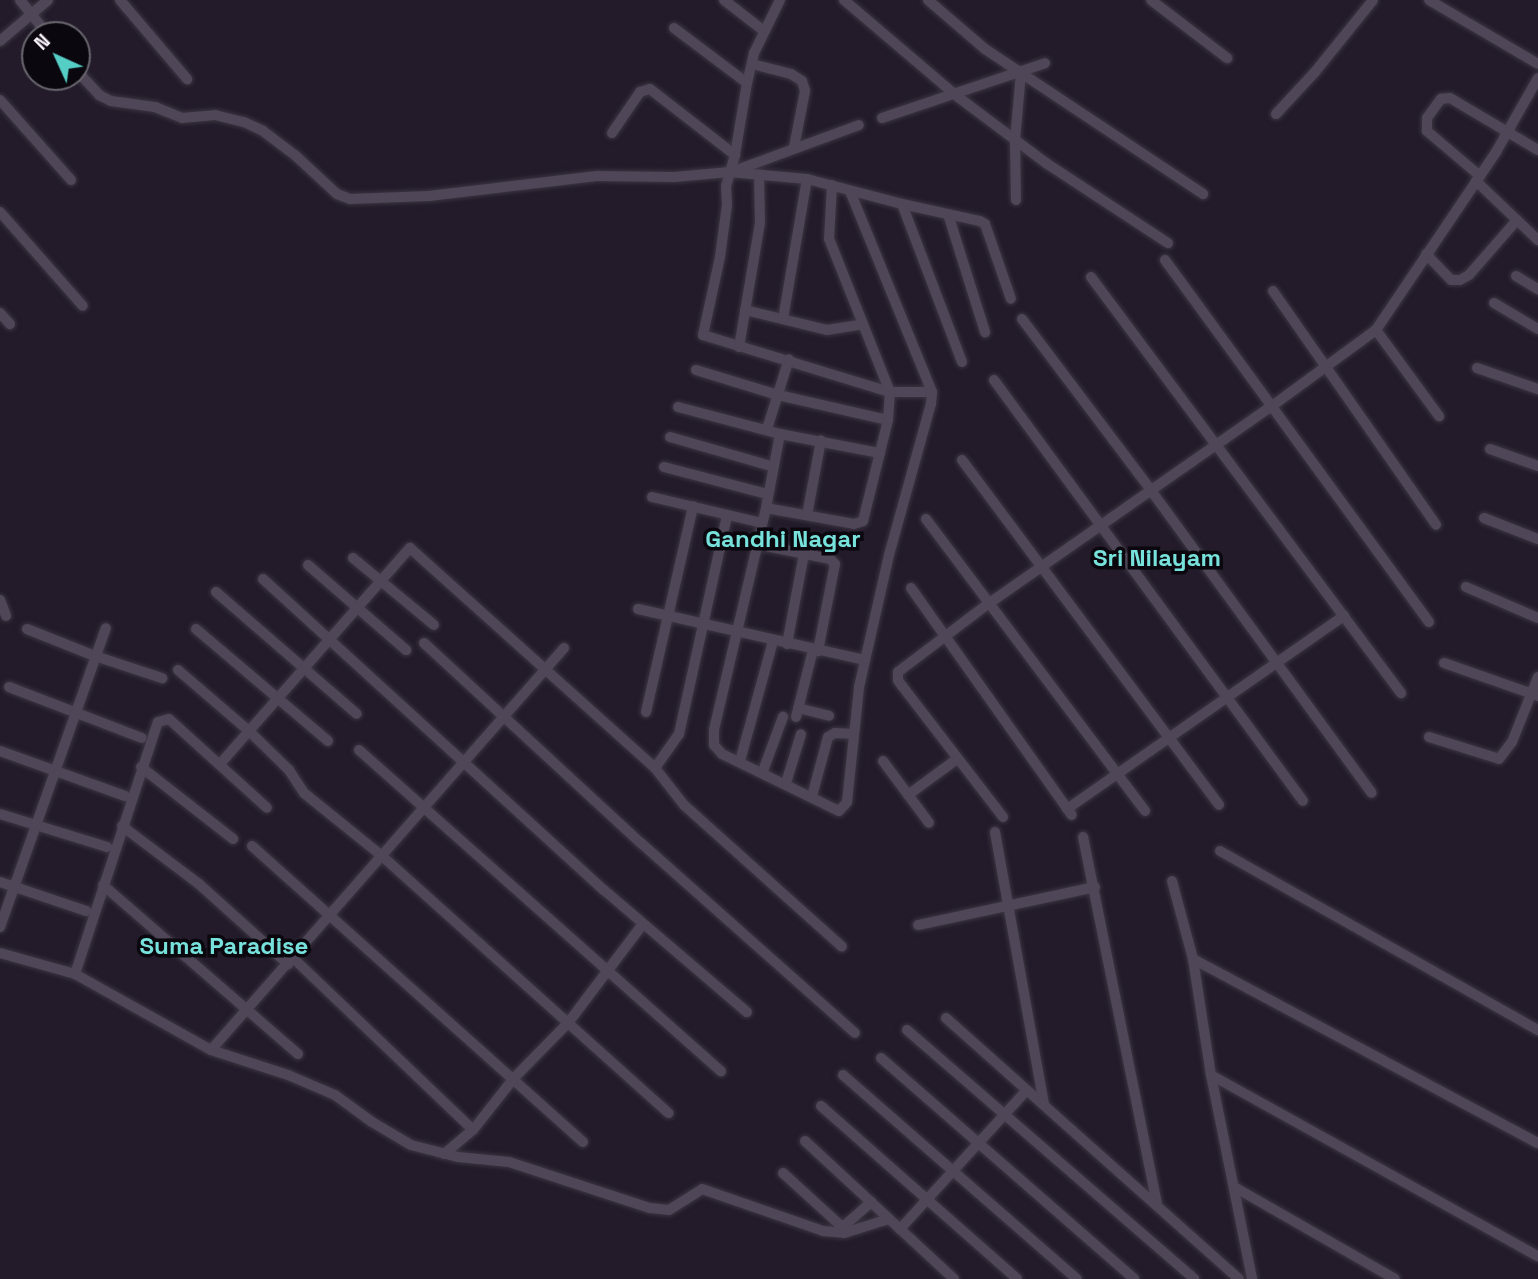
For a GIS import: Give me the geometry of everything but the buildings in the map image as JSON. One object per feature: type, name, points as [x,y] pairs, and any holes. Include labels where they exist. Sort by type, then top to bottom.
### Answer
[{"type":"street","points":[[20,0],[37,21]]},
{"type":"street","points":[[0,41],[48,0]]},
{"type":"street","points":[[120,0],[187,79]]},
{"type":"street","points":[[723,0],[764,32]]},
{"type":"street","points":[[780,0],[764,32],[747,83],[730,172],[720,257],[702,332],[709,339],[789,359],[890,393],[932,392]]},
{"type":"street","points":[[844,0],[955,95],[1015,140],[1168,243]]},
{"type":"street","points":[[928,0],[985,49],[1203,194]]},
{"type":"street","points":[[1151,0],[1227,58]]},
{"type":"street","points":[[1276,114],[1315,72],[1373,0]]},
{"type":"street","points":[[1429,0],[1538,64]]},
{"type":"street","points":[[674,28],[747,83]]},
{"type":"street","points":[[881,118],[1045,63]]},
{"type":"street","points":[[752,64],[792,74],[802,81],[805,91],[794,147]]},
{"type":"street","points":[[1016,200],[1015,140],[1021,73]]},
{"type":"street","points":[[1003,817],[897,676],[988,604],[1043,568],[1150,489],[1272,407],[1376,330],[1507,133],[1538,78]]},
{"type":"street","points":[[91,86],[99,95],[111,101],[155,107],[182,118],[215,115],[244,122],[263,131],[296,156],[337,194],[350,199],[429,196],[597,176],[674,177],[730,172],[807,179],[902,204],[980,220],[985,225],[1011,299]]},
{"type":"street","points":[[612,133],[640,92],[650,89],[735,155]]},
{"type":"street","points":[[1538,150],[1450,98],[1441,99],[1427,118],[1429,134],[1478,178],[1538,240]]},
{"type":"street","points":[[0,100],[71,180]]},
{"type":"street","points":[[730,172],[859,125]]},
{"type":"street","points":[[739,347],[760,223],[759,174]]},
{"type":"street","points":[[783,319],[807,179]]},
{"type":"street","points":[[766,508],[854,524],[863,521],[888,420],[890,393],[829,239],[832,185]]},
{"type":"street","points":[[780,434],[771,466],[766,508],[714,730],[714,745],[716,751],[763,771],[839,811],[845,807],[859,687],[889,555],[932,392],[850,191]]},
{"type":"street","points":[[902,204],[962,362]]},
{"type":"street","points":[[0,212],[83,306]]},
{"type":"street","points":[[948,214],[985,332]]},
{"type":"street","points":[[1426,254],[1451,280],[1460,280],[1469,275],[1517,220]]},
{"type":"street","points":[[1165,260],[1429,622]]},
{"type":"street","points":[[1516,276],[1538,289]]},
{"type":"street","points":[[1091,277],[1401,693]]},
{"type":"street","points":[[1273,291],[1436,525]]},
{"type":"street","points":[[1494,303],[1538,329]]},
{"type":"street","points":[[745,310],[827,330],[863,324]]},
{"type":"street","points":[[0,313],[10,324]]},
{"type":"street","points":[[1022,319],[1372,793]]},
{"type":"street","points":[[1376,330],[1439,416]]},
{"type":"street","points":[[766,429],[789,359]]},
{"type":"street","points":[[1477,368],[1538,389]]},
{"type":"street","points":[[696,370],[778,395],[888,420]]},
{"type":"street","points":[[994,380],[1303,801]]},
{"type":"street","points":[[678,407],[780,434],[880,453]]},
{"type":"street","points":[[670,437],[771,466]]},
{"type":"street","points":[[807,515],[821,440]]},
{"type":"street","points":[[1490,449],[1538,466]]},
{"type":"street","points":[[962,460],[1220,805]]},
{"type":"street","points":[[664,467],[767,494]]},
{"type":"street","points":[[652,497],[762,523]]},
{"type":"street","points":[[646,712],[693,506]]},
{"type":"street","points":[[655,768],[679,734],[727,516]]},
{"type":"street","points":[[926,519],[1145,811]]},
{"type":"street","points":[[1484,519],[1538,539]]},
{"type":"street","points":[[756,544],[830,559],[835,564],[816,650],[797,713],[829,716]]},
{"type":"street","points":[[220,764],[410,548],[655,768],[684,805],[842,947]]},
{"type":"street","points":[[787,644],[804,554]]},
{"type":"street","points":[[353,558],[434,625]]},
{"type":"street","points":[[309,565],[406,650]]},
{"type":"street","points":[[263,579],[643,924],[747,1012]]},
{"type":"street","points":[[1466,587],[1538,618]]},
{"type":"street","points":[[911,588],[1069,812],[1118,774],[1343,616]]},
{"type":"street","points":[[216,592],[357,714]]},
{"type":"street","points":[[0,600],[6,616]]},
{"type":"street","points":[[638,609],[669,614],[735,633],[865,660]]},
{"type":"street","points":[[0,927],[106,628]]},
{"type":"street","points":[[27,629],[94,656],[162,678]]},
{"type":"street","points":[[196,629],[328,741]]},
{"type":"street","points":[[740,761],[773,641]]},
{"type":"street","points":[[424,643],[855,1033]]},
{"type":"street","points":[[211,1050],[382,856],[421,807],[564,648]]},
{"type":"street","points":[[1444,663],[1535,695]]},
{"type":"street","points":[[178,670],[249,731],[289,770],[304,793],[382,856],[668,1114]]},
{"type":"street","points":[[1429,737],[1499,759],[1512,741],[1535,695],[1538,677]]},
{"type":"street","points":[[9,687],[142,738]]},
{"type":"street","points":[[763,771],[783,717]]},
{"type":"street","points":[[75,974],[153,730],[158,722],[169,719],[267,808]]},
{"type":"street","points":[[812,796],[828,737],[835,733],[854,734]]},
{"type":"street","points":[[786,783],[801,734]]},
{"type":"street","points":[[359,750],[721,1072]]},
{"type":"street","points":[[0,751],[125,796]]},
{"type":"street","points":[[908,795],[957,759]]},
{"type":"street","points":[[883,761],[929,823]]},
{"type":"street","points":[[141,767],[233,839]]},
{"type":"street","points":[[0,814],[107,847]]},
{"type":"street","points":[[122,826],[199,884],[290,960],[473,1130]]},
{"type":"street","points":[[995,832],[1044,1105]]},
{"type":"street","points":[[1083,837],[1157,1203]]},
{"type":"street","points":[[252,846],[583,1142]]},
{"type":"street","points":[[1220,851],[1538,1030]]},
{"type":"street","points":[[1172,881],[1194,959],[1211,1075],[1236,1188],[1252,1279]]},
{"type":"street","points":[[0,882],[86,911]]},
{"type":"street","points":[[103,885],[298,1054]]},
{"type":"street","points":[[918,925],[1095,887]]},
{"type":"street","points":[[444,1154],[473,1130],[514,1078],[568,1023],[643,924]]},
{"type":"street","points":[[0,953],[75,974],[211,1050],[288,1075],[334,1095],[402,1141],[444,1154],[509,1162],[573,1185],[669,1210],[680,1206],[702,1189],[822,1231],[844,1233],[889,1219]]},
{"type":"street","points":[[1194,959],[1538,1143]]},
{"type":"street","points":[[946,1018],[1157,1203],[1239,1279]]},
{"type":"street","points":[[907,1030],[1194,1279]]},
{"type":"street","points":[[881,1058],[1134,1279]]},
{"type":"street","points":[[843,1075],[1077,1279]]},
{"type":"street","points":[[1211,1075],[1538,1256]]},
{"type":"street","points":[[900,1229],[1027,1090]]},
{"type":"street","points":[[821,1106],[1017,1279]]},
{"type":"street","points":[[805,1141],[954,1279]]},
{"type":"street","points":[[783,1174],[841,1225],[845,1225],[871,1202]]},
{"type":"street","points":[[1236,1188],[1395,1279]]},
{"type":"district","name":"Gandhi Nagar","points":[[783,539]]},
{"type":"district","name":"Sri Nilayam","points":[[1157,558]]},
{"type":"district","name":"Suma Paradise","points":[[224,946]]}]
